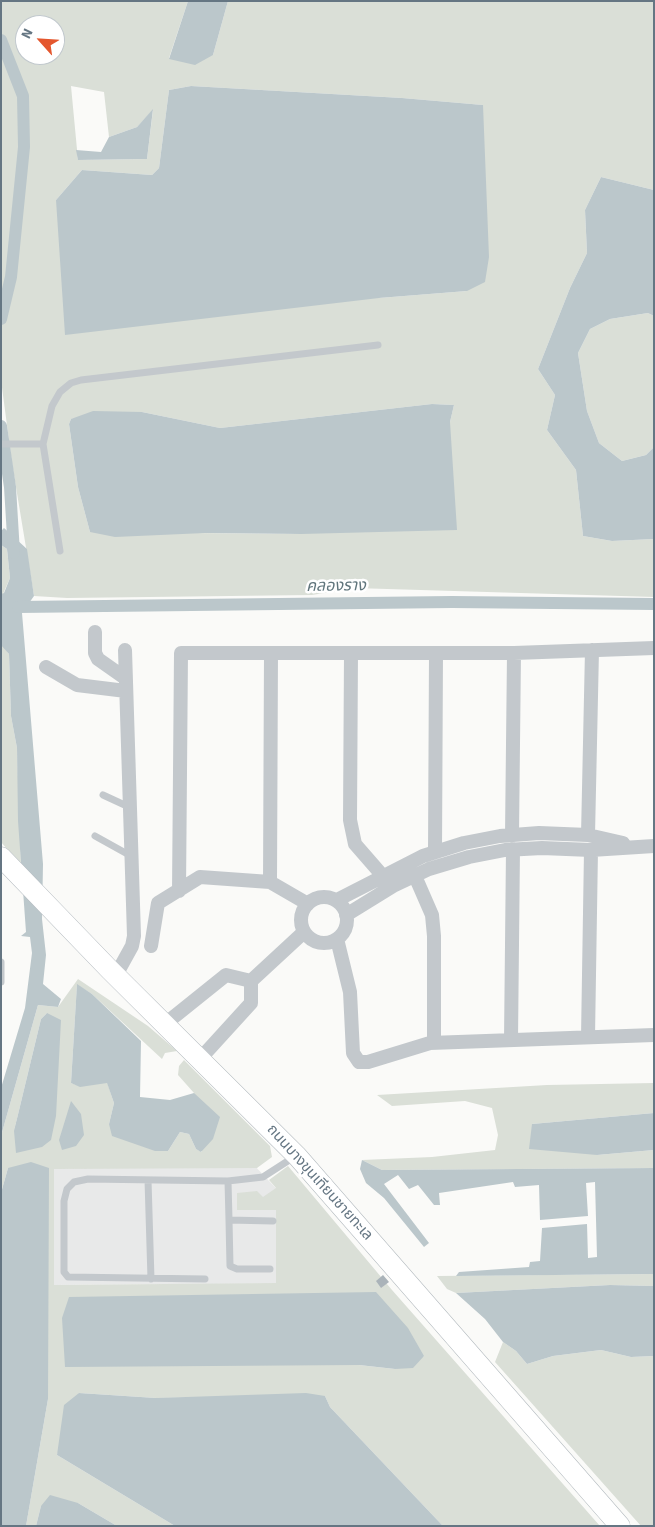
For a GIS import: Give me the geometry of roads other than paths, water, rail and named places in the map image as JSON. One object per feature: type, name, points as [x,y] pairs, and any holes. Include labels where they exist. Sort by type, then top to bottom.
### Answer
[{"type":"main road","name":"ถนนบางขุนเทียนชายทะเล","points":[[1,857],[297,1156],[620,1526]]},
{"type":"street","points":[[95,632],[95,653],[98,659],[125,685]]},
{"type":"street","points":[[179,891],[181,653],[514,653],[654,648]]},
{"type":"street","points":[[116,975],[132,946],[134,936],[125,650]]},
{"type":"street","points":[[588,835],[592,650]]},
{"type":"street","points":[[435,852],[436,652]]},
{"type":"street","points":[[270,882],[271,653]]},
{"type":"street","points":[[351,653],[350,820],[354,844],[382,875]]},
{"type":"street","points":[[512,835],[514,653]]},
{"type":"street","points":[[46,666],[77,685],[125,685]]},
{"type":"street","points":[[336,900],[382,875],[435,852],[464,843],[512,835],[539,833],[588,835],[639,846]]},
{"type":"street","points":[[346,915],[393,886],[469,857],[513,850],[542,848],[590,850],[654,846]]},
{"type":"street","points":[[511,1040],[513,850]]},
{"type":"street","points":[[588,1037],[590,850]]},
{"type":"street","points":[[415,876],[432,915],[434,1043]]},
{"type":"street","points":[[151,946],[158,903],[200,877],[270,882],[308,904]]},
{"type":"street","points":[[321,897],[336,900],[342,906],[346,915],[346,927],[337,939],[323,943],[316,941],[304,932],[301,917],[308,904],[321,897]]},
{"type":"street","points":[[200,1058],[251,1003],[251,981],[304,932]]},
{"type":"street","points":[[337,939],[350,992],[352,1053],[358,1062],[368,1062],[434,1043],[654,1035]]},
{"type":"street","points":[[165,1024],[226,975],[251,981]]},
{"type":"lane","points":[[60,551],[43,444],[52,406],[60,392],[71,382],[378,345]]},
{"type":"lane","points":[[1,444],[43,444]]},
{"type":"lane","points":[[103,795],[129,807]]},
{"type":"lane","points":[[95,836],[131,856]]},
{"type":"lane","points":[[1,962],[1,982]]},
{"type":"lane","points":[[204,1279],[68,1277],[64,1272],[64,1201],[67,1189],[74,1182],[88,1179],[228,1180],[262,1177],[297,1156]]},
{"type":"lane","points":[[148,1180],[151,1279]]},
{"type":"lane","points":[[228,1180],[230,1266],[237,1269],[270,1269]]},
{"type":"lane","points":[[229,1220],[272,1221]]},
{"type":"waterway","points":[[1,40],[23,96],[24,147],[11,277],[1,319]]},
{"type":"waterway","points":[[1,426],[10,487],[14,553]]},
{"type":"waterway","name":"คลองราง","points":[[18,607],[452,602],[654,604]]}]
